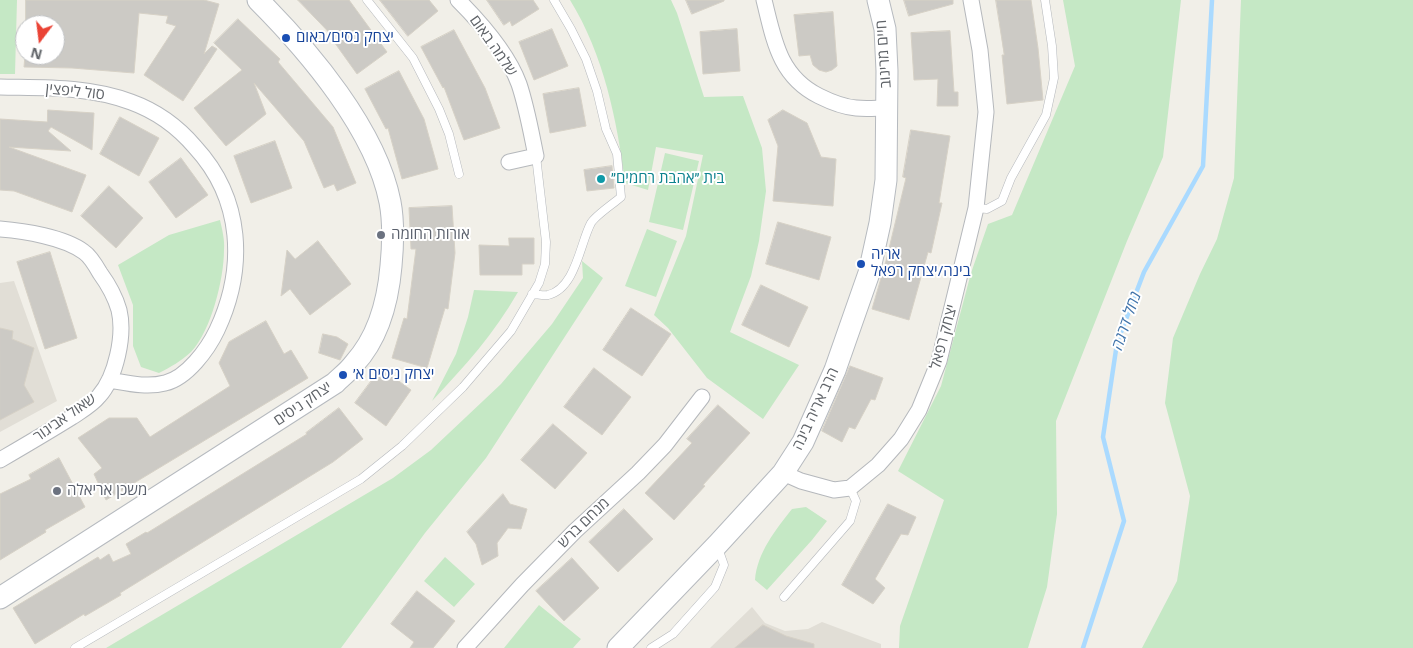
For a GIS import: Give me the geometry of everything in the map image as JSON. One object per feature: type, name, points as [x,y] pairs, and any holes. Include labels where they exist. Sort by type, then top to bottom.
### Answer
[{"type":"street","name":"יצחק ניסים","points":[[0,598],[335,383],[355,364],[369,344],[379,324],[386,302],[393,250],[390,201],[373,153],[340,95],[298,43],[258,0]]},
{"type":"street","name":"שלמה באום","points":[[458,0],[492,38],[518,82],[526,105],[536,156]]},
{"type":"street","points":[[764,0],[778,50],[790,74],[797,81],[832,103],[855,108],[887,108]]},
{"type":"street","name":"חיים מרינוב","points":[[878,0],[884,29],[887,108]]},
{"type":"street","name":"יצחק רפאל","points":[[850,488],[884,458],[901,439],[919,410],[939,361],[976,208],[986,112],[980,50],[971,0]]},
{"type":"street","name":"סול ליפצין","points":[[0,87],[92,91],[132,102],[171,124],[188,139],[215,171],[223,187],[234,221],[234,261],[231,289],[224,314],[212,339],[200,358],[182,374],[167,383],[153,386],[109,380]]},
{"type":"street","name":"הרב אריה בינה","points":[[618,648],[783,474],[803,442],[851,328],[869,273],[880,223],[886,180],[887,108]]},
{"type":"street","points":[[509,162],[536,156]]},
{"type":"street","name":"שאול אביגור","points":[[0,229],[46,237],[69,244],[85,252],[95,264],[112,292],[119,312],[118,358],[109,380],[99,396],[87,407],[52,430],[0,460]]},
{"type":"street","name":"מנחם ברש","points":[[465,648],[562,544],[658,452],[702,397]]},
{"type":"street","points":[[783,474],[834,490],[850,488]]},
{"type":"lane","points":[[367,0],[414,58],[439,109],[459,174]]},
{"type":"lane","points":[[532,294],[548,295],[558,289],[569,278],[576,265],[592,222],[620,197],[617,154],[606,129],[597,91],[586,59],[572,29],[554,0]]},
{"type":"lane","points":[[976,208],[987,209],[1002,201],[1011,178],[1046,115],[1054,78],[1052,46],[1045,0]]},
{"type":"lane","points":[[75,648],[361,479],[402,446],[463,387],[511,331],[539,283],[545,264],[546,242],[536,156]]},
{"type":"lane","points":[[784,597],[850,521],[856,501],[850,488]]},
{"type":"lane","points":[[651,648],[673,634],[714,587],[724,565],[717,545]]},
{"type":"shaded area","points":[[14,281],[57,401],[0,432],[0,283]]},
{"type":"shaded area","points":[[752,607],[765,623],[785,631],[808,629],[822,622],[881,644],[881,648],[710,648]]},
{"type":"green space","points":[[0,0],[17,0],[17,15],[15,15],[15,74],[0,74]]},
{"type":"green space","points":[[570,0],[671,0],[704,97],[743,96],[762,148],[766,191],[759,241],[751,276],[730,332],[799,365],[763,419],[707,378],[668,328],[654,315],[686,236],[703,155],[656,147],[648,190],[625,183],[618,136],[607,88],[592,43]]},
{"type":"green space","points":[[1063,0],[1181,0],[1163,157],[1127,241],[1056,421],[1057,514],[1047,587],[1028,648],[899,648],[900,626],[944,500],[898,471],[941,386],[971,273],[988,224],[1012,215],[1075,66]]},
{"type":"green space","points":[[1241,0],[1413,0],[1413,648],[1142,648],[1177,581],[1190,496],[1165,403],[1173,338],[1217,239],[1234,178]]},
{"type":"green space","points":[[665,153],[699,161],[683,230],[649,222]]},
{"type":"green space","points":[[220,220],[224,246],[222,275],[215,304],[205,331],[191,352],[168,368],[159,373],[141,367],[133,346],[133,305],[118,265],[169,235]]},
{"type":"green space","points":[[647,229],[677,241],[656,297],[625,286]]},
{"type":"green space","points":[[582,261],[603,278],[486,458],[425,533],[341,648],[106,648],[393,478],[431,450],[501,384],[552,324],[583,278]]},
{"type":"green space","points":[[474,290],[518,292],[499,322],[478,349],[432,401],[456,354],[468,317]]},
{"type":"green space","points":[[806,507],[827,521],[767,590],[755,580],[763,551],[792,509]]},
{"type":"green space","points":[[445,557],[475,584],[454,607],[424,581]]},
{"type":"green space","points":[[539,605],[581,639],[573,648],[504,648]]},
{"type":"building","points":[[26,0],[204,0],[219,4],[204,54],[212,46],[217,49],[183,101],[144,75],[176,26],[166,23],[168,16],[139,13],[134,73],[72,68],[24,67],[24,65],[65,65],[65,15],[26,15]]},
{"type":"building","points":[[298,0],[349,0],[387,52],[357,74],[332,39],[334,38]]},
{"type":"building","points":[[380,0],[429,0],[438,11],[408,36]]},
{"type":"building","points":[[487,0],[533,0],[539,9],[512,26],[510,21],[504,25]]},
{"type":"building","points":[[686,0],[724,0],[724,1],[692,14]]},
{"type":"building","points":[[904,0],[953,0],[953,4],[909,16]]},
{"type":"building","points":[[996,0],[1031,0],[1043,100],[1007,104],[1002,55],[1004,55]]},
{"type":"building","points":[[833,12],[837,66],[826,72],[819,70],[813,65],[810,55],[799,56],[794,15]]},
{"type":"building","points":[[238,19],[280,59],[278,62],[333,127],[356,183],[337,191],[334,184],[324,188],[304,141],[254,83],[266,114],[226,146],[194,108],[242,70],[214,43]]},
{"type":"building","points":[[552,29],[568,66],[534,80],[519,42]]},
{"type":"building","points":[[737,29],[740,71],[703,74],[700,32]]},
{"type":"building","points":[[454,30],[485,88],[500,128],[464,140],[444,87],[421,47]]},
{"type":"building","points":[[950,31],[954,92],[958,92],[958,106],[937,106],[938,79],[914,80],[911,33]]},
{"type":"building","points":[[399,71],[424,119],[438,169],[402,179],[388,128],[386,129],[365,89]]},
{"type":"building","points":[[579,88],[586,126],[550,133],[543,94]]},
{"type":"building","points":[[48,110],[94,113],[92,150],[51,127],[48,131],[71,151],[9,147],[86,175],[72,212],[14,191],[0,190],[0,119],[47,122]]},
{"type":"building","points":[[783,110],[807,123],[821,157],[836,159],[833,206],[773,201],[778,146],[768,120]]},
{"type":"building","points":[[120,117],[159,138],[139,176],[100,154]]},
{"type":"building","points":[[911,130],[950,136],[939,203],[942,203],[931,253],[928,252],[909,320],[872,309],[906,178],[903,177]]},
{"type":"building","points":[[275,141],[292,188],[251,203],[234,156]]},
{"type":"building","points":[[181,158],[208,195],[176,218],[149,182]]},
{"type":"building","name":"בית ״אהבת רחמים״","points":[[612,166],[614,188],[587,191],[584,170]]},
{"type":"building","points":[[109,186],[143,218],[116,248],[81,216]]},
{"type":"building","points":[[452,206],[455,253],[448,309],[445,308],[427,368],[392,358],[404,318],[407,319],[416,249],[411,249],[409,208]]},
{"type":"building","points":[[778,222],[831,237],[819,280],[766,264]]},
{"type":"building","points":[[509,238],[534,238],[534,264],[522,264],[522,275],[480,275],[479,245],[509,246]]},
{"type":"building","points":[[318,241],[351,284],[310,315],[290,289],[281,296],[287,250],[295,259]]},
{"type":"building","points":[[50,252],[77,338],[45,349],[17,262]]},
{"type":"building","points":[[761,285],[808,307],[789,347],[742,325]]},
{"type":"building","points":[[631,308],[671,334],[642,376],[603,350]]},
{"type":"building","points":[[266,321],[284,354],[291,350],[308,378],[106,500],[94,474],[102,468],[78,438],[109,418],[137,418],[150,437],[230,386],[219,363],[229,342]]},
{"type":"building","points":[[0,328],[13,331],[12,339],[34,348],[24,385],[34,402],[0,420]]},
{"type":"building","points":[[323,334],[337,337],[348,344],[340,360],[319,353]]},
{"type":"building","points":[[850,366],[883,378],[875,400],[871,399],[855,429],[849,427],[842,442],[822,431]]},
{"type":"building","points":[[381,368],[411,390],[386,426],[355,403]]},
{"type":"building","points":[[594,368],[631,397],[602,435],[564,407]]},
{"type":"building","points":[[718,405],[750,433],[674,520],[645,493],[692,443],[687,439]]},
{"type":"building","points":[[339,408],[363,439],[333,462],[120,593],[121,595],[85,616],[84,614],[35,644],[13,608],[98,557],[100,560],[109,554],[113,562],[131,554],[126,544],[147,533],[307,434]]},
{"type":"building","points":[[553,424],[587,453],[555,489],[521,460]]},
{"type":"building","points":[[59,458],[85,507],[45,530],[46,532],[0,560],[0,494],[31,479],[29,475]]},
{"type":"building","points":[[503,494],[510,504],[527,509],[521,529],[508,528],[497,543],[498,556],[482,565],[476,544],[467,532]]},
{"type":"building","points":[[888,504],[916,517],[908,535],[901,534],[875,579],[885,588],[873,604],[842,585]]},
{"type":"building","points":[[624,509],[653,539],[618,572],[589,542]]},
{"type":"building","points":[[572,558],[599,588],[564,621],[536,591]]},
{"type":"building","points":[[417,591],[455,621],[433,648],[410,648],[414,642],[391,624]]},
{"type":"building","points":[[763,625],[786,636],[814,644],[814,648],[735,648]]},
{"type":"waterway","name":"נחל דרגה","points":[[1083,648],[1124,521],[1103,437],[1117,343],[1144,272],[1203,166],[1212,0]]},
{"type":"place","name":"יצחק נסים/באום","points":[[286,38]]},
{"type":"place","name":"בית ״אהבת רחמים״","points":[[601,179]]},
{"type":"place","name":"אורות החומה","points":[[381,235]]},
{"type":"place","name":"אריה בינה/יצחק רפאל","points":[[861,264]]},
{"type":"place","name":"יצחק ניסים א׳","points":[[343,375]]},
{"type":"place","name":"משכן אריאלה","points":[[57,491]]}]
